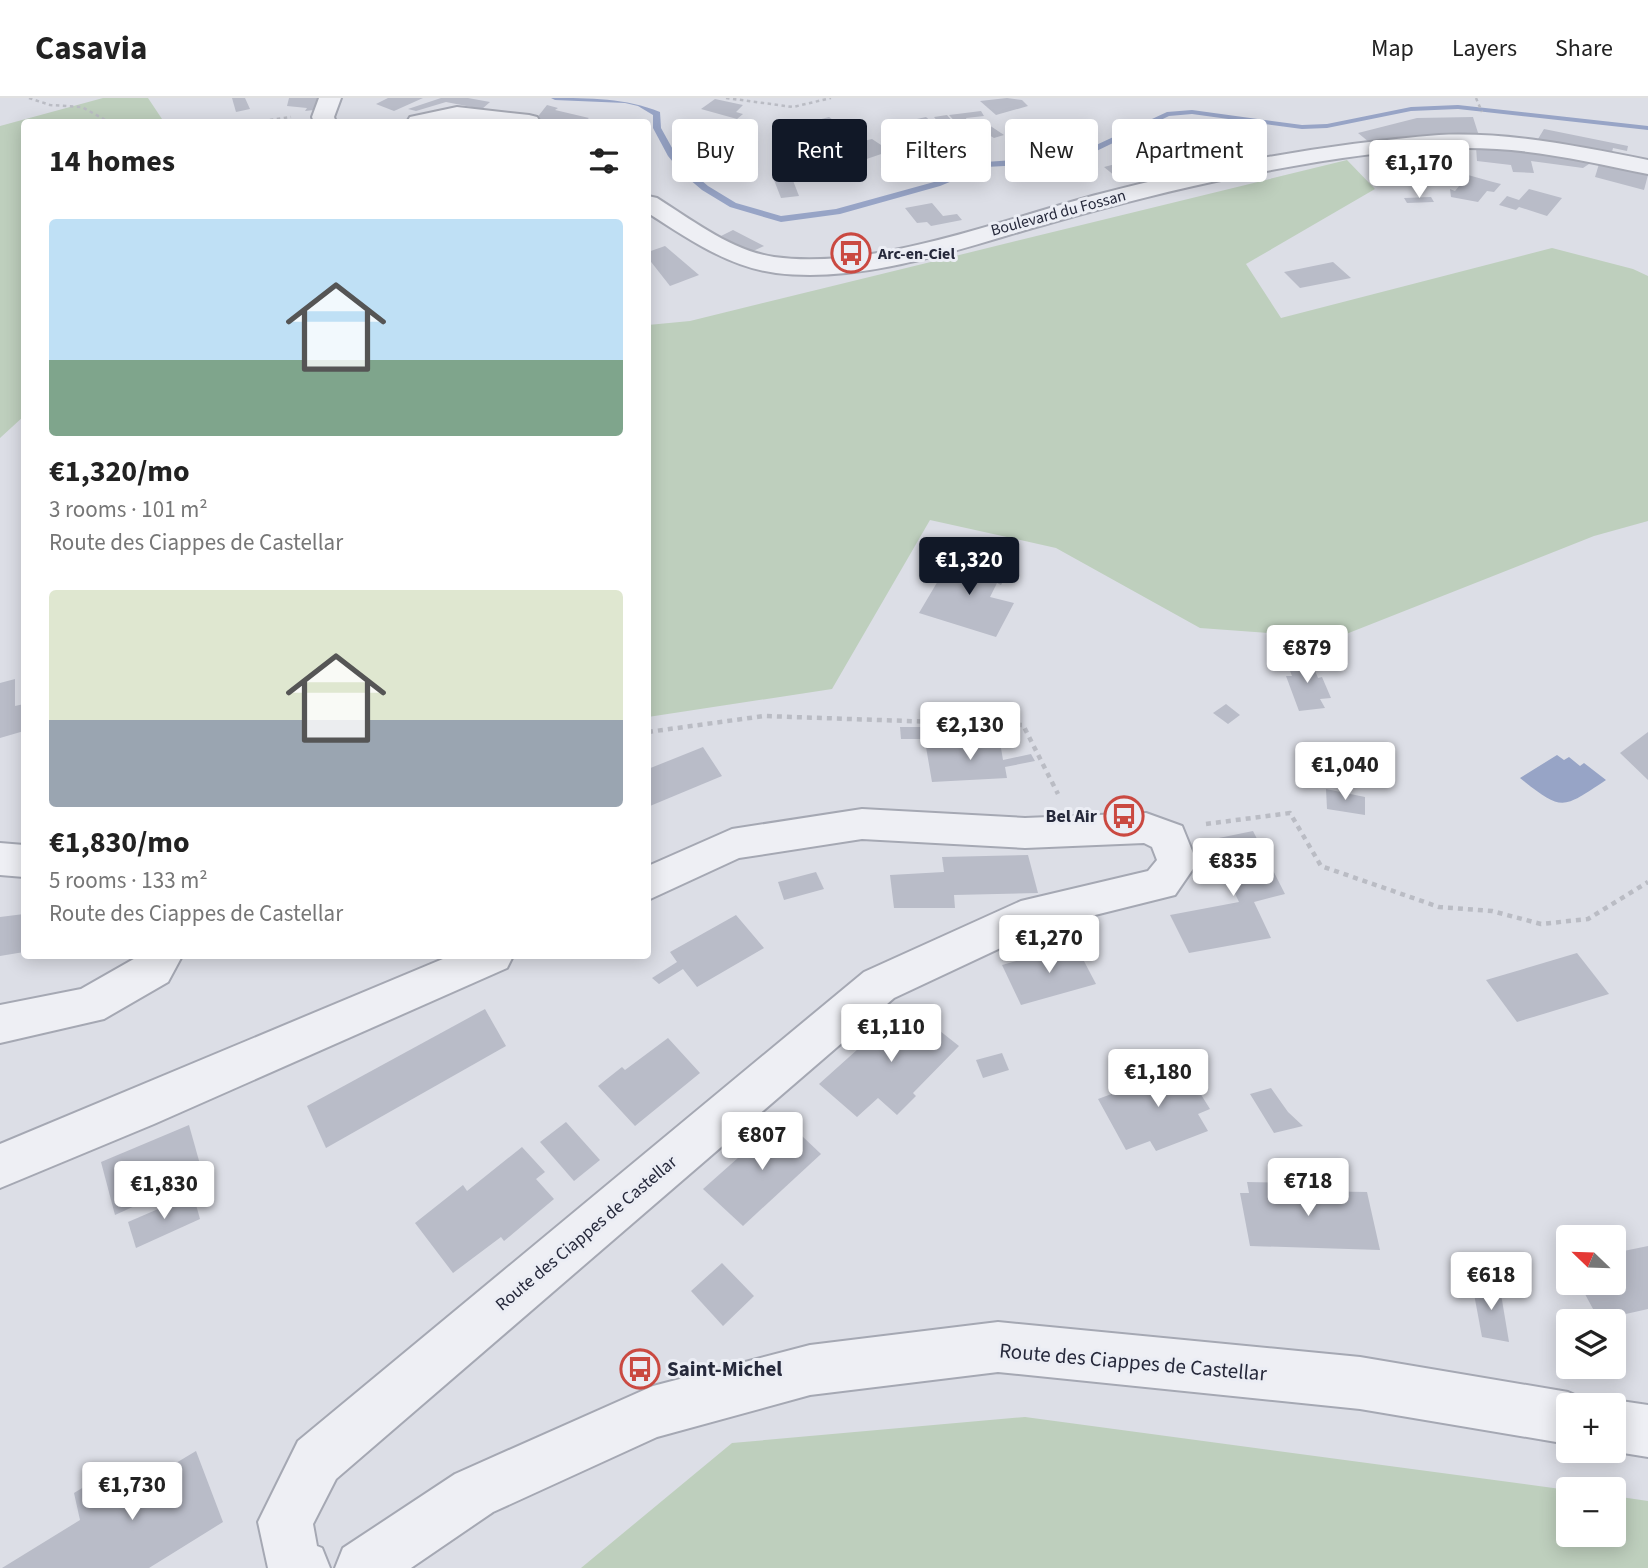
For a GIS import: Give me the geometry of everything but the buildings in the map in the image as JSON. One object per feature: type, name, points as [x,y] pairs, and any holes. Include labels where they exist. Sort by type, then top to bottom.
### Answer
[{"type":"street","points":[[324,119],[330,98]]},
{"type":"street","points":[[433,119],[457,114],[502,119]]},
{"type":"street","name":"Boulevard du Fossan","points":[[651,205],[750,260],[810,267],[902,254],[1196,176],[1263,163],[1416,143],[1450,141],[1525,144],[1648,167]]},
{"type":"street","name":"Route des Ciappes de Castellar","points":[[292,1566],[285,1522],[317,1460],[879,985],[1035,913],[1161,884],[1177,863],[1168,837],[1146,828],[1025,833],[862,824],[732,844],[651,883]]},
{"type":"street","points":[[0,859],[21,861]]},
{"type":"street","points":[[0,1024],[89,1006],[153,969],[159,959]]},
{"type":"street","points":[[0,1166],[485,959]]},
{"type":"street","name":"Route des Ciappes de Castellar","points":[[363,1568],[474,1493],[653,1412],[823,1369],[998,1348],[1360,1383],[1556,1416]]},
{"type":"street","points":[[1626,1428],[1648,1431]]},
{"type":"path","points":[[29,98],[50,105],[82,107],[104,119]]},
{"type":"path","points":[[726,98],[771,106],[815,106],[831,98]]},
{"type":"path","points":[[278,119],[292,117]]},
{"type":"path","points":[[651,732],[764,716],[1023,725],[1059,796]]},
{"type":"path","points":[[1203,824],[1290,813],[1321,866],[1439,907],[1492,911],[1541,924],[1588,919],[1648,882]]},
{"type":"green space","points":[[103,98],[148,98],[162,119],[26,119]]},
{"type":"green space","points":[[21,120],[21,419],[0,438],[0,126]]},
{"type":"green space","points":[[1347,160],[1375,189],[1246,264],[1281,318],[1552,248],[1633,269],[1648,276],[1648,521],[1594,536],[1336,638],[1200,628],[1056,548],[930,520],[832,689],[651,717],[651,325],[690,321],[1257,182],[1267,182],[1267,180]]},
{"type":"green space","points":[[1025,1417],[1556,1488],[1556,1547],[1626,1547],[1626,1498],[1648,1501],[1648,1568],[581,1568],[732,1443]]},
{"type":"water","points":[[1557,755],[1564,760],[1569,757],[1580,766],[1584,763],[1606,780],[1580,797],[1563,803],[1545,797],[1520,778]]},
{"type":"waterway","points":[[555,98],[640,104],[657,114],[657,128],[672,156],[705,188],[733,205],[781,219],[837,212],[937,184],[985,165],[1055,160],[1081,155],[1167,114],[1192,112],[1302,127],[1327,126],[1411,109],[1458,107],[1648,128]]},
{"type":"place","name":"Arc-en-Ciel","points":[[851,253]]},
{"type":"place","name":"Bel Air","points":[[1124,816]]},
{"type":"place","name":"Saint-Michel","points":[[640,1369]]}]
